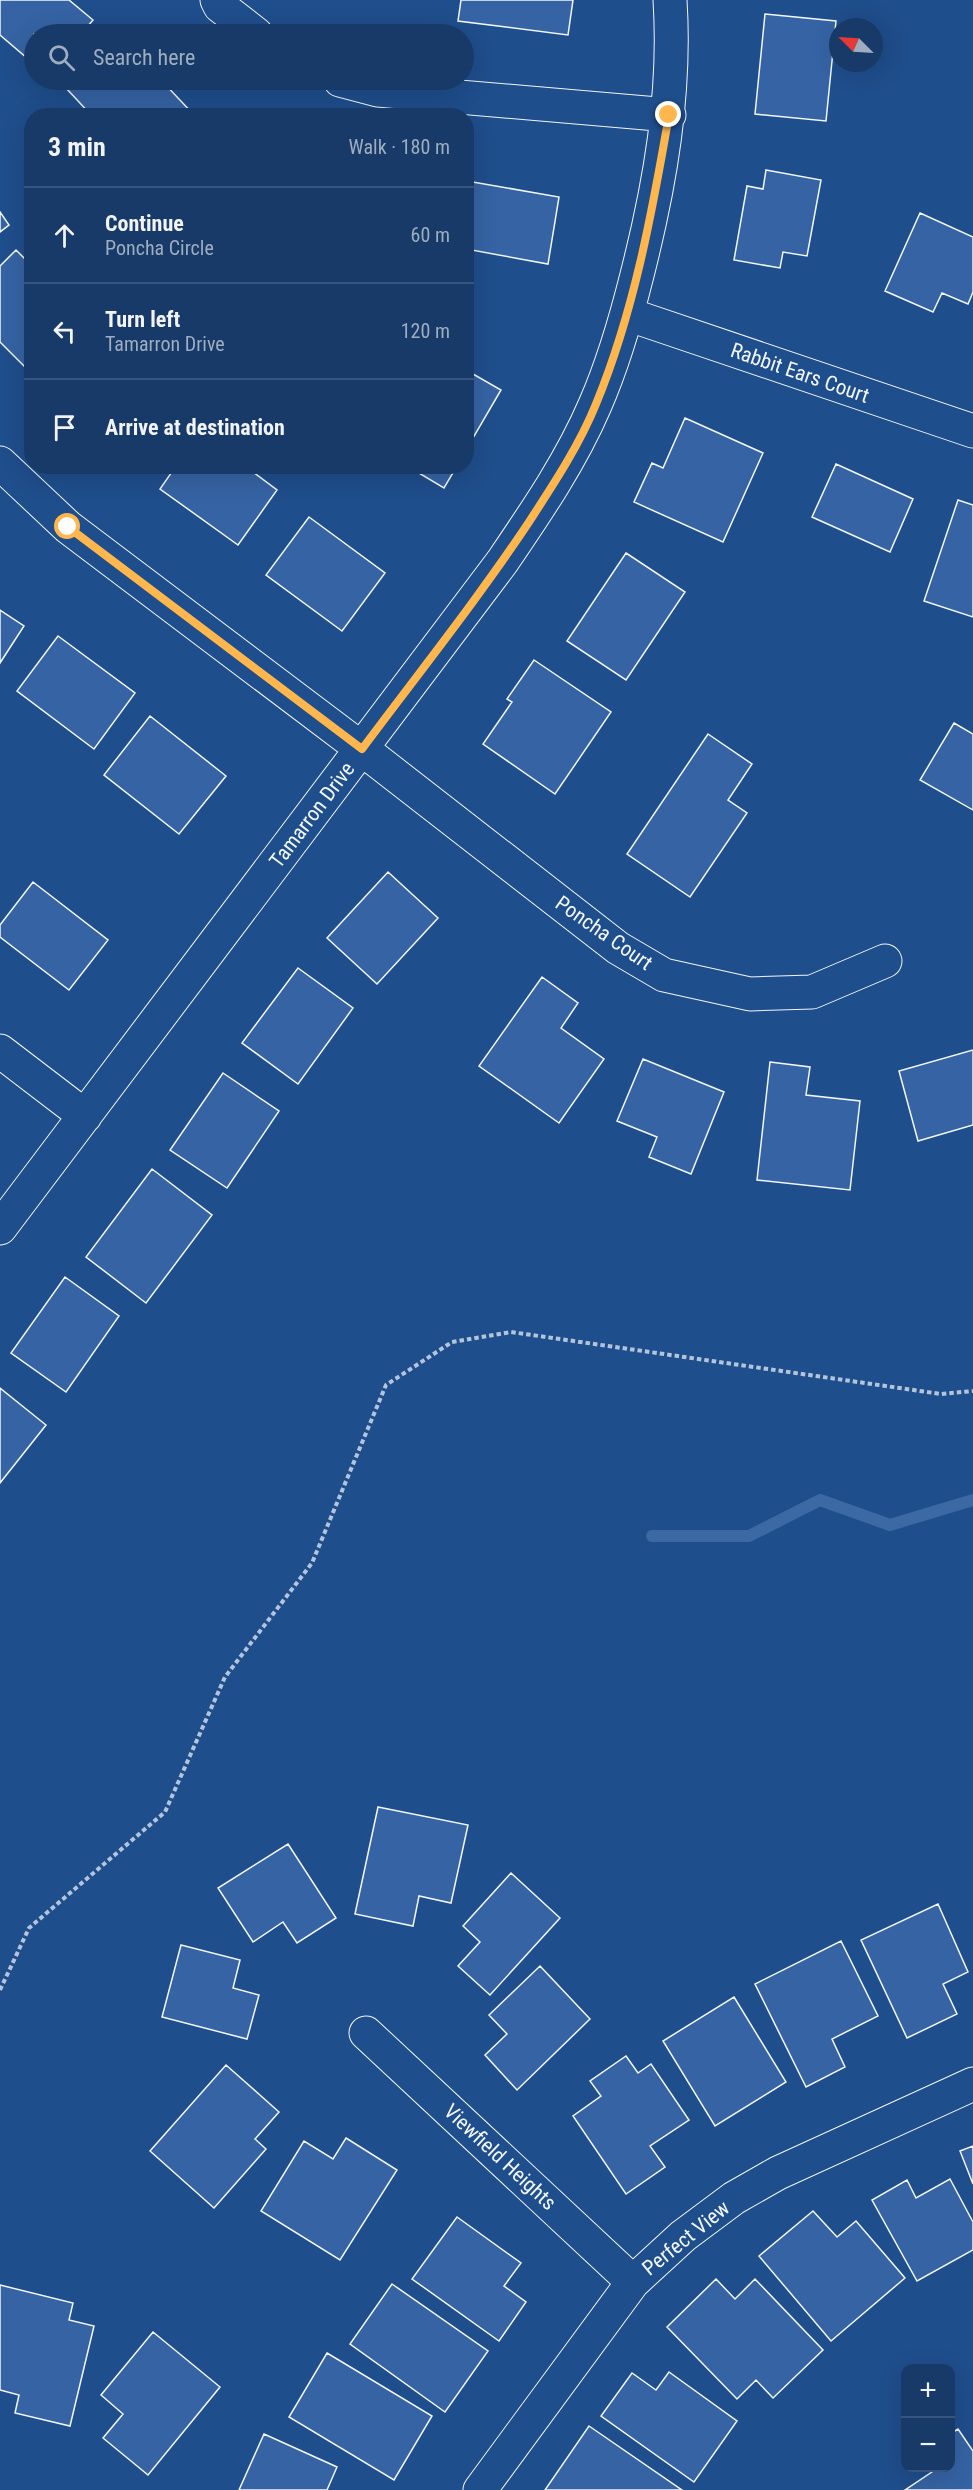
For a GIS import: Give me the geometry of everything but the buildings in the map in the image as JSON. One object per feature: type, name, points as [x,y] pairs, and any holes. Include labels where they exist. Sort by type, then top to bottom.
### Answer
[{"type":"street","points":[[217,0],[219,6],[243,24]]},
{"type":"street","name":"Tamarron Drive","points":[[0,1228],[502,562],[557,479],[596,405],[627,314],[651,218],[669,115],[670,0]]},
{"type":"street","points":[[378,90],[669,115]]},
{"type":"street","name":"Rabbit Ears Court","points":[[627,314],[973,431]]},
{"type":"street","name":"Poncha Court","points":[[0,463],[68,527],[362,749],[618,948],[664,975],[750,994],[812,992],[885,961]]},
{"type":"street","points":[[0,1051],[85,1116]]},
{"type":"street","name":"Viewfield Heights","points":[[366,2033],[633,2282]]},
{"type":"street","name":"Perfect View","points":[[480,2490],[633,2282],[683,2236],[734,2198],[778,2173],[973,2084]]},
{"type":"path","points":[[0,1990],[28,1928],[165,1812],[225,1677],[312,1563],[386,1385],[452,1342],[511,1332],[941,1394],[973,1391]]},
{"type":"waterway","points":[[652,1536],[749,1536],[820,1500],[890,1525],[973,1500]]},
{"type":"route","points":[[68,527],[362,749],[502,562],[557,479],[596,405],[627,314],[651,218],[669,115]]}]
